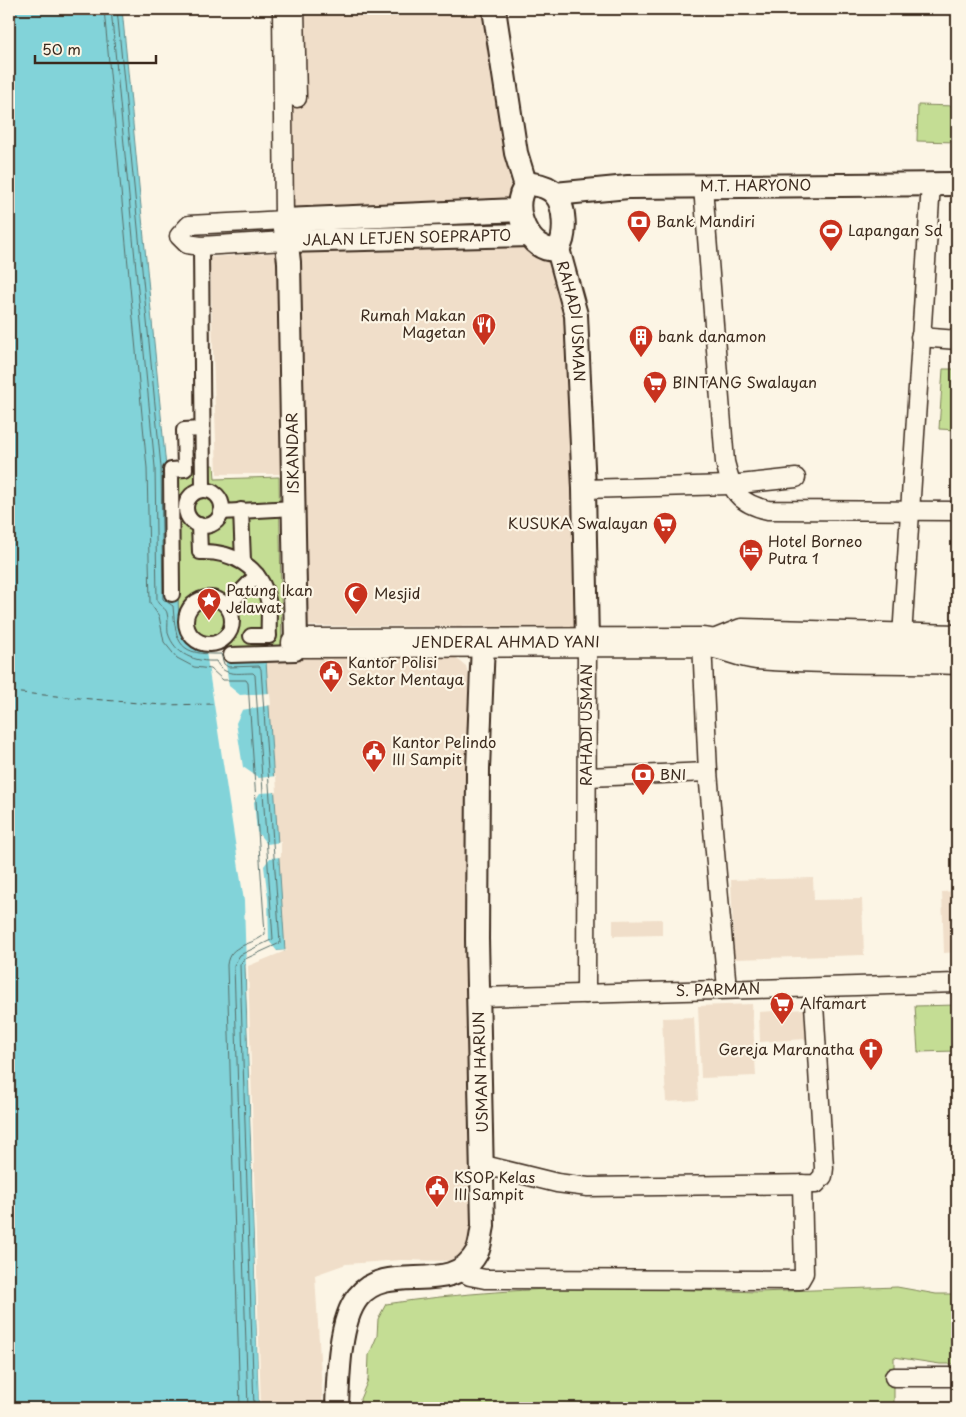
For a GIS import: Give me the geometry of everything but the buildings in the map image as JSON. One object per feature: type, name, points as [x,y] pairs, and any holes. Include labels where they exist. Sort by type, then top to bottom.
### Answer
[{"type":"highway","name":"JENDERAL AHMAD YANI","points":[[296,648],[483,643],[710,642],[742,633],[957,639]]},
{"type":"highway","name":"JENDERAL AHMAD YANI","points":[[710,642],[741,654],[957,660]]},
{"type":"street","name":"ISKANDAR","points":[[282,9],[290,237],[296,648]]},
{"type":"street","name":"ISKANDAR","points":[[290,237],[295,9]]},
{"type":"street","points":[[494,9],[516,153],[526,186],[520,196],[519,210],[529,235],[543,247],[552,250],[558,249],[564,236],[560,204],[555,194],[539,185],[526,186]]},
{"type":"street","points":[[902,637],[931,184]]},
{"type":"street","name":"M.T. HARYONO","points":[[555,194],[614,188],[957,184]]},
{"type":"street","points":[[703,186],[725,462],[730,485],[741,500],[751,507],[768,510],[957,511]]},
{"type":"street","name":"JALAN LETJEN SOEPRAPTO","points":[[290,237],[519,210]]},
{"type":"street","points":[[189,225],[290,237],[201,246],[188,244],[179,236],[189,225]]},
{"type":"street","name":"JALAN LETJEN SOEPRAPTO","points":[[290,237],[529,235]]},
{"type":"street","points":[[201,246],[203,490]]},
{"type":"street","name":"RAHADI USMAN","points":[[558,249],[576,315],[584,489],[588,777],[586,994]]},
{"type":"street","points":[[920,337],[957,340]]},
{"type":"street","points":[[172,594],[170,470],[185,469],[184,430],[202,430]]},
{"type":"street","points":[[584,489],[730,485],[796,478]]},
{"type":"street","points":[[203,490],[215,495],[219,500],[221,512],[215,522],[205,526],[199,525],[189,518],[186,507],[191,496],[203,490]]},
{"type":"street","points":[[221,512],[294,508]]},
{"type":"street","points":[[241,510],[243,562]]},
{"type":"street","points":[[199,525],[200,552],[225,554],[243,562],[257,575],[262,583],[268,602],[268,636],[251,636]]},
{"type":"street","points":[[226,606],[257,575]]},
{"type":"street","points":[[710,642],[708,772],[727,989]]},
{"type":"street","name":"USMAN HARUN","points":[[460,1271],[470,1262],[478,1250],[483,1226],[484,1165],[479,997],[478,797],[483,643]]},
{"type":"street","points":[[231,655],[296,648]]},
{"type":"street","points":[[588,777],[708,772]]},
{"type":"street","name":"S. PARMAN","points":[[479,997],[957,983]]},
{"type":"street","points":[[484,1165],[557,1184],[588,1187],[816,1184],[823,1176],[813,988]]},
{"type":"street","points":[[337,1408],[347,1320],[358,1297],[370,1285],[388,1280],[435,1278],[460,1271],[485,1279],[800,1280],[804,1272],[802,1184]]},
{"type":"street","points":[[894,1377],[957,1377]]},
{"type":"shaded area","points":[[288,9],[489,9],[513,203],[294,212]]},
{"type":"shaded area","points":[[524,242],[551,260],[563,300],[573,428],[580,627],[307,626],[296,251]]},
{"type":"shaded area","points":[[283,252],[287,474],[217,474],[210,257]]},
{"type":"shaded area","points":[[224,650],[307,657],[456,658],[466,666],[469,677],[467,750],[473,1008],[473,1235],[466,1252],[450,1261],[401,1260],[346,1264],[315,1275],[323,1408],[259,1408],[244,901]]},
{"type":"shaded area","points":[[813,878],[814,900],[862,899],[864,955],[734,959],[731,880]]},
{"type":"shaded area","points":[[957,891],[957,952],[944,953],[942,892]]},
{"type":"shaded area","points":[[662,919],[662,935],[613,936],[613,920]]},
{"type":"shaded area","points":[[752,1004],[756,1076],[701,1078],[698,1006]]},
{"type":"shaded area","name":"Alfamart","points":[[804,1009],[806,1039],[760,1042],[759,1012]]},
{"type":"shaded area","points":[[694,1017],[698,1100],[666,1102],[662,1018]]},
{"type":"green space","points":[[918,105],[957,106],[957,142],[917,141]]},
{"type":"green space","points":[[943,369],[957,369],[957,430],[939,429]]},
{"type":"green space","points":[[214,465],[215,479],[279,477],[282,648],[207,651],[194,647],[184,640],[179,628],[178,600],[168,599],[166,467]]},
{"type":"green space","points":[[957,1005],[957,1051],[918,1052],[915,1006]]},
{"type":"green space","points":[[603,1287],[758,1292],[897,1287],[936,1294],[957,1294],[957,1364],[940,1364],[894,1357],[894,1408],[361,1408],[360,1399],[368,1380],[369,1355],[377,1336],[378,1319],[386,1304],[494,1292]]},
{"type":"water","points":[[9,9],[122,9],[166,467],[168,599],[178,599],[182,635],[186,642],[192,646],[227,649],[229,662],[266,661],[285,951],[277,951],[245,965],[259,1408],[9,1408]]},
{"type":"pier","points":[[224,650],[229,686],[240,695],[270,693],[271,705],[242,710],[236,723],[243,767],[259,778],[276,776],[277,792],[260,793],[254,802],[257,832],[267,844],[281,842],[281,857],[270,858],[264,866],[268,899],[269,941],[277,951],[288,950],[248,966],[261,1408],[259,1408],[244,901],[206,652]]},
{"type":"ferry route","points":[[9,692],[162,705],[214,704]]},
{"type":"place","name":"Bank Mandiri","points":[[639,243]]},
{"type":"place","name":"Lapangan Sd","points":[[831,252]]},
{"type":"place","name":"Rumah Makan Magetan","points":[[484,346]]},
{"type":"place","name":"bank danamon","points":[[641,358]]},
{"type":"place","name":"BINTANG Swalayan","points":[[655,404]]},
{"type":"place","name":"KUSUKA Swalayan","points":[[665,545]]},
{"type":"place","name":"Hotel Borneo Putra 1","points":[[751,572]]},
{"type":"place","name":"Mesjid","points":[[356,615]]},
{"type":"place","name":"Patung Ikan Jelawat","points":[[209,621]]},
{"type":"place","name":"Kantor Polisi Sektor Mentaya","points":[[331,693]]},
{"type":"place","name":"Kantor Pelindo III Sampit","points":[[374,773]]},
{"type":"place","name":"BNI","points":[[643,796]]},
{"type":"place","name":"Alfamart","points":[[782,1025]]},
{"type":"place","name":"Gereja Maranatha","points":[[871,1071]]},
{"type":"place","name":"KSOP Kelas III Sampit","points":[[437,1208]]}]
